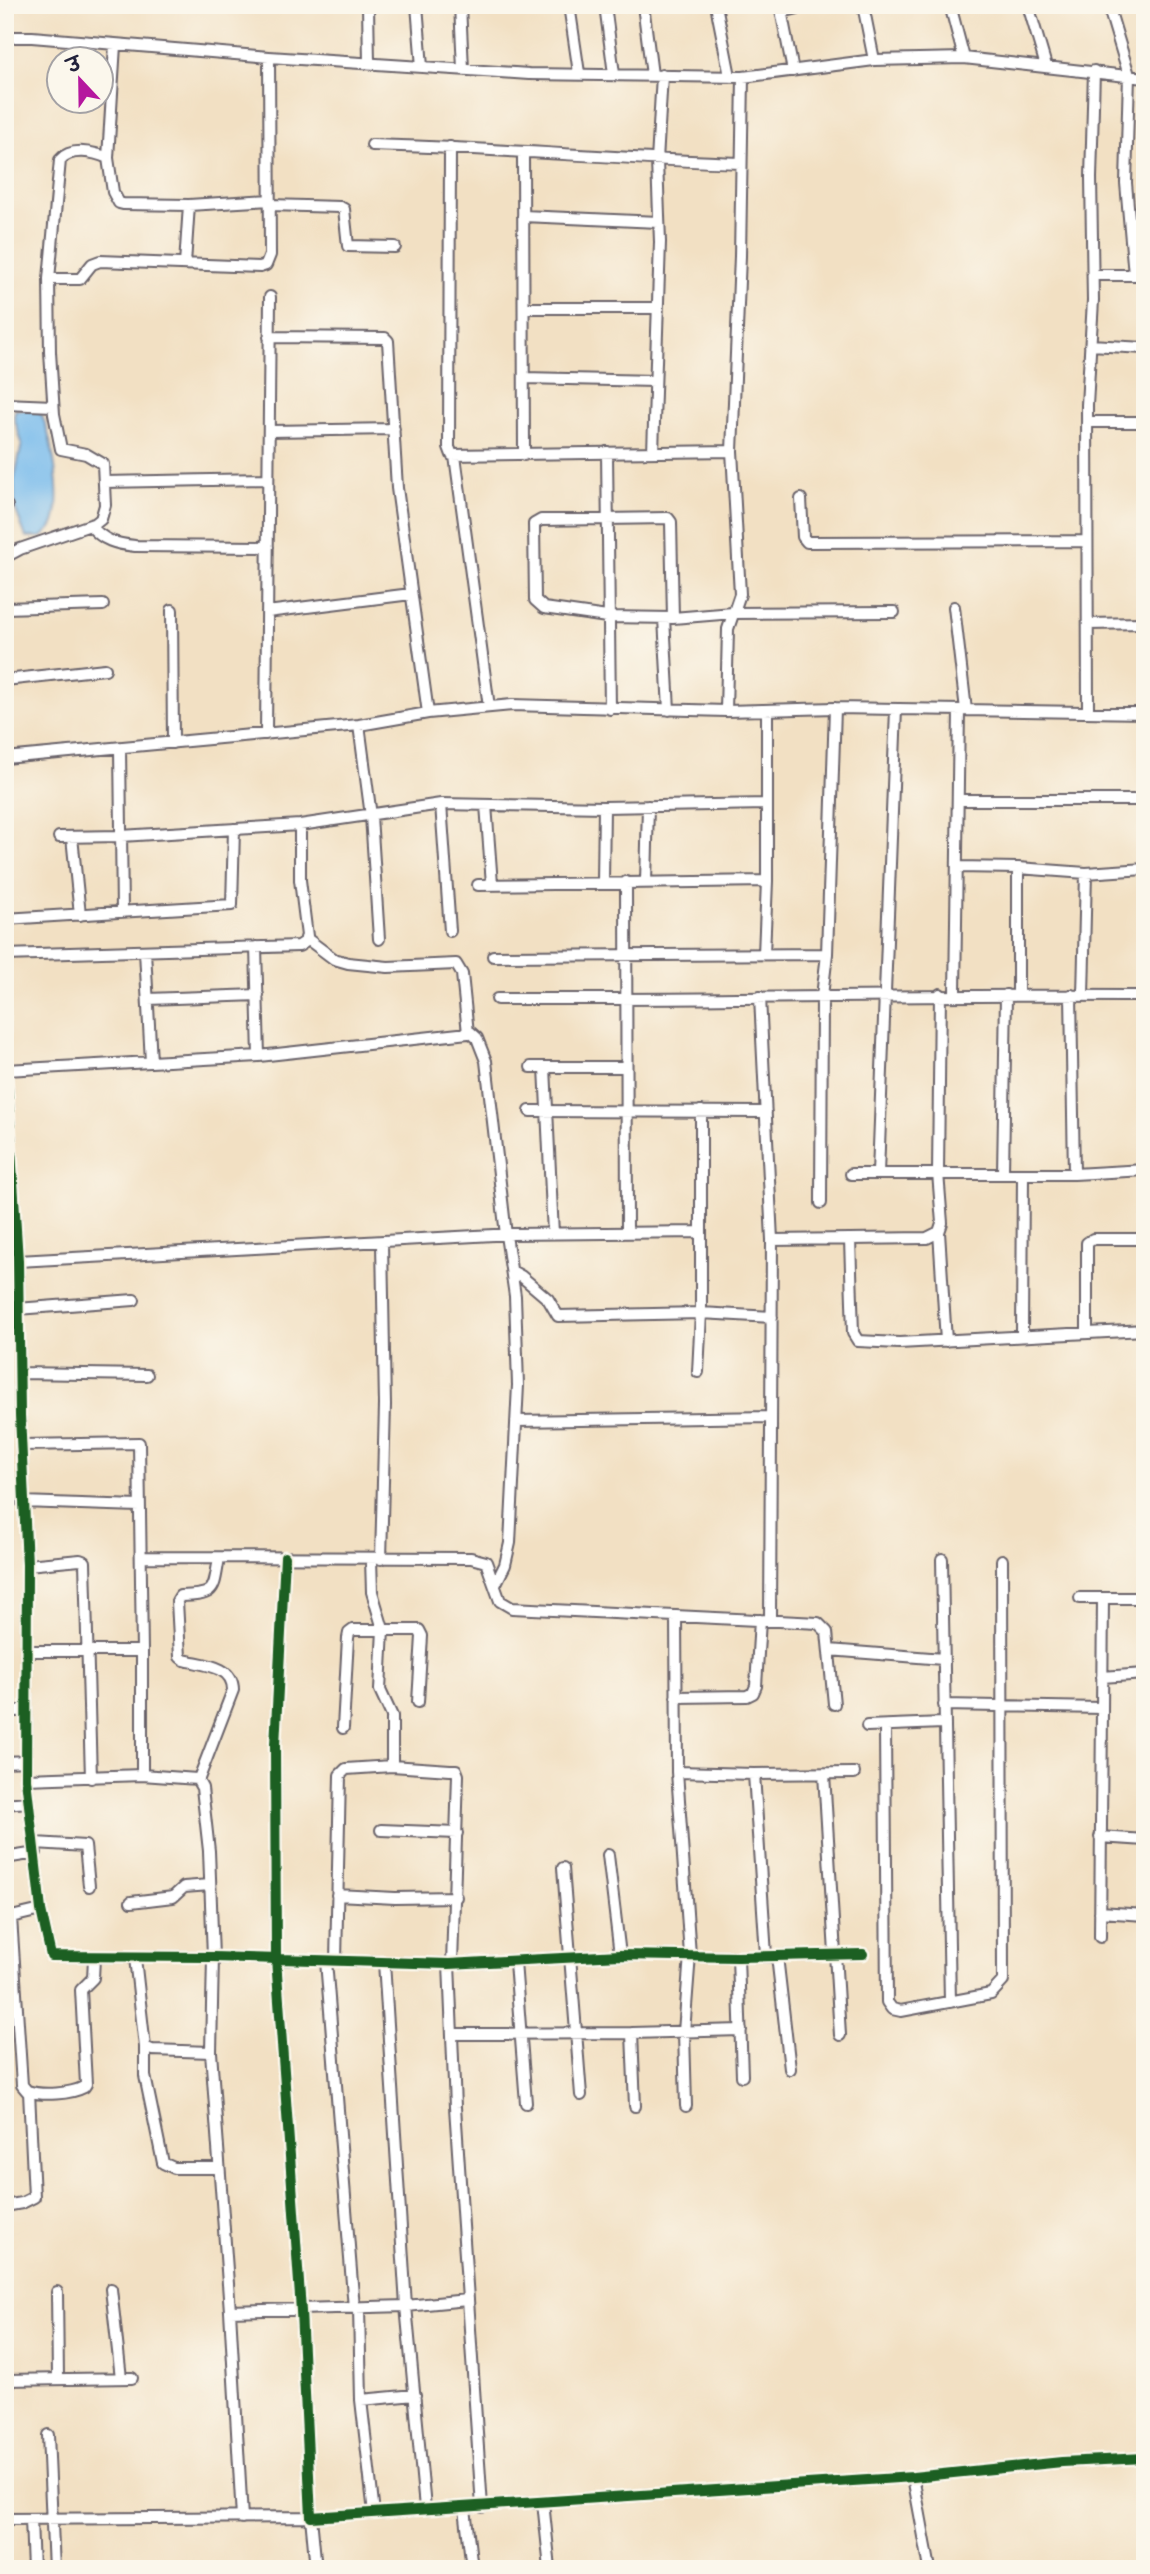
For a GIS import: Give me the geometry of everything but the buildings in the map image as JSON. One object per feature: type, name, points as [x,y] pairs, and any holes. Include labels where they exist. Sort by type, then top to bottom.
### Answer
[{"type":"street","points":[[368,5],[369,63]]},
{"type":"street","points":[[417,5],[422,67]]},
{"type":"street","points":[[460,5],[463,69]]},
{"type":"street","points":[[569,5],[579,73]]},
{"type":"street","points":[[604,5],[614,74]]},
{"type":"street","points":[[643,5],[657,75],[659,222],[653,452]]},
{"type":"street","points":[[716,5],[730,76]]},
{"type":"street","points":[[793,71],[781,9],[810,5]]},
{"type":"street","points":[[863,5],[874,60]]},
{"type":"street","points":[[950,5],[964,58]]},
{"type":"street","points":[[1028,5],[1046,66]]},
{"type":"street","points":[[1093,275],[1139,275],[1126,183],[1129,75],[1108,5]]},
{"type":"street","points":[[5,37],[529,74],[743,78],[874,60],[964,58],[1145,78]]},
{"type":"street","points":[[115,45],[108,158],[113,192],[119,203],[270,203],[340,208],[344,209],[346,215],[348,246],[394,247]]},
{"type":"street","points":[[49,278],[80,279],[92,264],[100,261],[260,267],[270,261],[269,57]]},
{"type":"street","points":[[1088,712],[1087,422],[1093,275],[1091,178],[1094,71]]},
{"type":"street","points":[[726,711],[728,629],[740,594],[732,451],[740,256],[743,78]]},
{"type":"street","points":[[372,145],[741,163]]},
{"type":"street","points":[[450,147],[449,447],[455,456],[489,707]]},
{"type":"street","points":[[5,557],[20,549],[90,526],[101,519],[104,505],[104,469],[99,460],[61,449],[53,406],[49,278],[60,160],[65,153],[73,152],[108,158]]},
{"type":"street","points":[[523,152],[524,455]]},
{"type":"street","points":[[185,264],[189,205]]},
{"type":"street","points":[[523,216],[659,222]]},
{"type":"street","points":[[266,734],[270,297]]},
{"type":"street","points":[[524,308],[657,308]]},
{"type":"street","points":[[269,337],[385,338],[388,341],[397,488],[428,713]]},
{"type":"street","points":[[1090,345],[1145,348]]},
{"type":"street","points":[[524,378],[655,381]]},
{"type":"street","points":[[5,404],[53,406]]},
{"type":"street","points":[[1087,422],[1145,422]]},
{"type":"street","points":[[270,431],[394,429]]},
{"type":"street","points":[[455,456],[732,451]]},
{"type":"street","points":[[607,452],[610,709]]},
{"type":"street","points":[[104,482],[268,479]]},
{"type":"street","points":[[801,499],[803,537],[807,542],[1087,541]]},
{"type":"street","points":[[669,710],[668,618],[670,519],[541,520],[534,524],[535,600],[544,608],[607,617],[668,618],[733,614],[894,612]]},
{"type":"street","points":[[90,526],[100,537],[117,544],[268,547]]},
{"type":"street","points":[[267,612],[411,594]]},
{"type":"street","points":[[5,608],[103,605]]},
{"type":"street","points":[[954,607],[963,710],[958,800],[954,994]]},
{"type":"street","points":[[172,610],[173,743]]},
{"type":"street","points":[[1087,624],[1145,623]]},
{"type":"street","points":[[5,680],[105,669]]},
{"type":"street","points":[[5,758],[359,725],[428,713],[489,707],[726,711],[835,708],[1145,713]]},
{"type":"street","points":[[821,1203],[822,996],[827,954],[835,708]]},
{"type":"street","points":[[878,1173],[896,709]]},
{"type":"street","points":[[764,954],[767,881],[767,710]]},
{"type":"street","points":[[359,725],[371,816],[379,939]]},
{"type":"street","points":[[120,748],[122,912]]},
{"type":"street","points":[[958,800],[1145,800]]},
{"type":"street","points":[[59,837],[300,825],[441,804],[604,807],[767,804]]},
{"type":"street","points":[[441,804],[450,931]]},
{"type":"street","points":[[486,805],[492,884]]},
{"type":"street","points":[[646,882],[648,806]]},
{"type":"street","points":[[603,882],[604,807]]},
{"type":"street","points":[[5,955],[299,946],[306,938],[300,880],[300,825]]},
{"type":"street","points":[[5,919],[232,905],[234,829]]},
{"type":"street","points":[[72,837],[80,915]]},
{"type":"street","points":[[957,867],[1086,873],[1145,869]]},
{"type":"street","points":[[1003,1173],[1018,868]]},
{"type":"street","points":[[1074,1174],[1077,995],[1086,873]]},
{"type":"street","points":[[478,885],[767,881]]},
{"type":"street","points":[[626,882],[627,1233]]},
{"type":"street","points":[[306,938],[334,959],[348,963],[388,967],[456,964],[462,974],[468,1030],[477,1038],[486,1060],[506,1235],[516,1296],[516,1421],[510,1543],[505,1565],[495,1585]]},
{"type":"street","points":[[257,947],[259,1056]]},
{"type":"street","points":[[145,951],[150,1062]]},
{"type":"street","points":[[493,956],[827,954]]},
{"type":"street","points":[[940,994],[938,1174],[942,1223],[939,1232],[946,1341]]},
{"type":"street","points":[[497,999],[940,994],[1145,996]]},
{"type":"street","points":[[148,999],[258,995]]},
{"type":"street","points":[[676,1697],[747,1696],[753,1693],[765,1620],[771,1417],[772,1240],[760,997]]},
{"type":"street","points":[[5,1008],[9,1169],[18,1261],[22,1502],[27,1565],[27,1802],[41,1910],[51,1956],[213,1957],[451,1964],[620,1955],[738,1957],[863,1954]]},
{"type":"street","points":[[6,1070],[259,1056],[463,1035],[468,1030]]},
{"type":"street","points":[[531,1067],[625,1067]]},
{"type":"street","points":[[545,1067],[553,1234]]},
{"type":"street","points":[[530,1111],[766,1112]]},
{"type":"street","points":[[698,1372],[701,1313],[701,1111]]},
{"type":"street","points":[[851,1174],[1074,1174],[1145,1170]]},
{"type":"street","points":[[1022,1335],[1023,1174]]},
{"type":"street","points":[[18,1261],[506,1235],[701,1232]]},
{"type":"street","points":[[772,1240],[927,1238],[939,1232]]},
{"type":"street","points":[[1087,1332],[1087,1243],[1093,1239],[1145,1239]]},
{"type":"street","points":[[850,1240],[853,1333],[856,1340],[899,1343],[1145,1330]]},
{"type":"street","points":[[382,1243],[385,1405],[372,1592],[383,1629],[380,1689],[392,1716],[392,1766]]},
{"type":"street","points":[[512,1271],[548,1299],[558,1317],[701,1313],[772,1317]]},
{"type":"street","points":[[17,1309],[134,1300]]},
{"type":"street","points":[[20,1373],[147,1375]]},
{"type":"street","points":[[5,1415],[20,1415]]},
{"type":"street","points":[[516,1421],[771,1417]]},
{"type":"street","points":[[23,1445],[139,1443],[142,1775]]},
{"type":"street","points":[[22,1502],[139,1506]]},
{"type":"street","points":[[141,1557],[480,1559],[486,1562],[491,1570],[500,1601],[512,1608],[818,1623],[823,1625],[827,1632],[834,1704]]},
{"type":"street","points":[[285,1557],[275,1745],[276,1959],[302,2311],[311,2517],[316,2569]]},
{"type":"street","points":[[198,1781],[233,1684],[223,1670],[180,1657],[177,1601],[180,1596],[209,1593],[214,1585],[219,1558]]},
{"type":"street","points":[[942,1559],[950,2002]]},
{"type":"street","points":[[27,1565],[80,1560],[85,1562],[91,1778]]},
{"type":"street","points":[[885,1726],[887,2002],[892,2009],[901,2011],[991,1994],[1003,1981],[1002,1560]]},
{"type":"street","points":[[1080,1598],[1145,1598]]},
{"type":"street","points":[[1100,1937],[1103,1598]]},
{"type":"street","points":[[676,1616],[677,1772],[690,1955],[684,2032],[686,2106]]},
{"type":"street","points":[[343,1727],[349,1633],[353,1630],[417,1630],[421,1633],[418,1702]]},
{"type":"street","points":[[829,1650],[943,1659]]},
{"type":"street","points":[[27,1651],[142,1651]]},
{"type":"street","points":[[1102,1677],[1145,1674]]},
{"type":"street","points":[[944,1705],[1102,1707]]},
{"type":"street","points":[[5,1712],[26,1710]]},
{"type":"street","points":[[867,1726],[943,1723]]},
{"type":"street","points":[[5,1762],[26,1760]]},
{"type":"street","points":[[374,2513],[361,2400],[331,1961],[337,1895],[340,1775],[346,1769],[392,1766],[457,1772],[456,1897],[451,1964],[452,2034],[482,2507]]},
{"type":"street","points":[[677,1772],[854,1773]]},
{"type":"street","points":[[754,1774],[772,1956],[790,2069]]},
{"type":"street","points":[[824,1774],[840,2035]]},
{"type":"street","points":[[26,1779],[142,1775],[187,1777],[198,1781],[202,1787],[213,1957],[211,2052],[242,2518]]},
{"type":"street","points":[[5,1804],[27,1802]]},
{"type":"street","points":[[381,1830],[457,1833]]},
{"type":"street","points":[[1100,1837],[1145,1840]]},
{"type":"street","points":[[5,1858],[35,1848],[85,1846],[89,1886]]},
{"type":"street","points":[[608,1855],[620,1955]]},
{"type":"street","points":[[563,1867],[581,2095]]},
{"type":"street","points":[[131,1902],[173,1897],[184,1887],[210,1885]]},
{"type":"street","points":[[337,1895],[456,1897]]},
{"type":"street","points":[[5,2206],[22,2203],[34,2197],[29,2092],[22,2085],[8,1918],[41,1910]]},
{"type":"street","points":[[1100,1912],[1145,1915]]},
{"type":"street","points":[[738,1957],[742,2076]]},
{"type":"street","points":[[29,2092],[78,2090],[86,2084],[81,1990],[93,1978],[94,1958]]},
{"type":"street","points":[[135,1958],[145,2047],[145,2076],[163,2163],[174,2168],[219,2168]]},
{"type":"street","points":[[384,1962],[406,2306],[425,2508]]},
{"type":"street","points":[[515,1962],[526,2103]]},
{"type":"street","points":[[452,2034],[632,2034],[741,2030]]},
{"type":"street","points":[[632,2034],[635,2106]]},
{"type":"street","points":[[145,2047],[152,2050],[211,2052]]},
{"type":"street","points":[[5,2380],[127,2378],[111,2289]]},
{"type":"street","points":[[57,2292],[58,2378]]},
{"type":"street","points":[[230,2311],[302,2311],[467,2300]]},
{"type":"street","points":[[361,2400],[415,2395]]},
{"type":"street","points":[[48,2435],[54,2569]]},
{"type":"street","points":[[5,2519],[311,2517],[913,2477],[1062,2462],[1145,2458]]},
{"type":"street","points":[[913,2477],[930,2569]]},
{"type":"street","points":[[542,2502],[550,2569]]},
{"type":"street","points":[[465,2508],[472,2569]]},
{"type":"street","points":[[31,2519],[33,2569]]},
{"type":"water","points":[[15,410],[39,410],[52,450],[57,484],[56,514],[52,527],[42,537],[26,537],[15,508],[14,481],[22,443],[14,418]]},
{"type":"cycle path","points":[[5,1008],[6,1070],[18,1261],[20,1415],[27,1565],[26,1779],[41,1910],[51,1956],[213,1957],[449,1964],[620,1955],[738,1957],[863,1954]]},
{"type":"cycle path","points":[[285,1557],[275,1745],[276,1959],[301,2311],[311,2517],[913,2477],[1062,2462],[1145,2458]]}]
